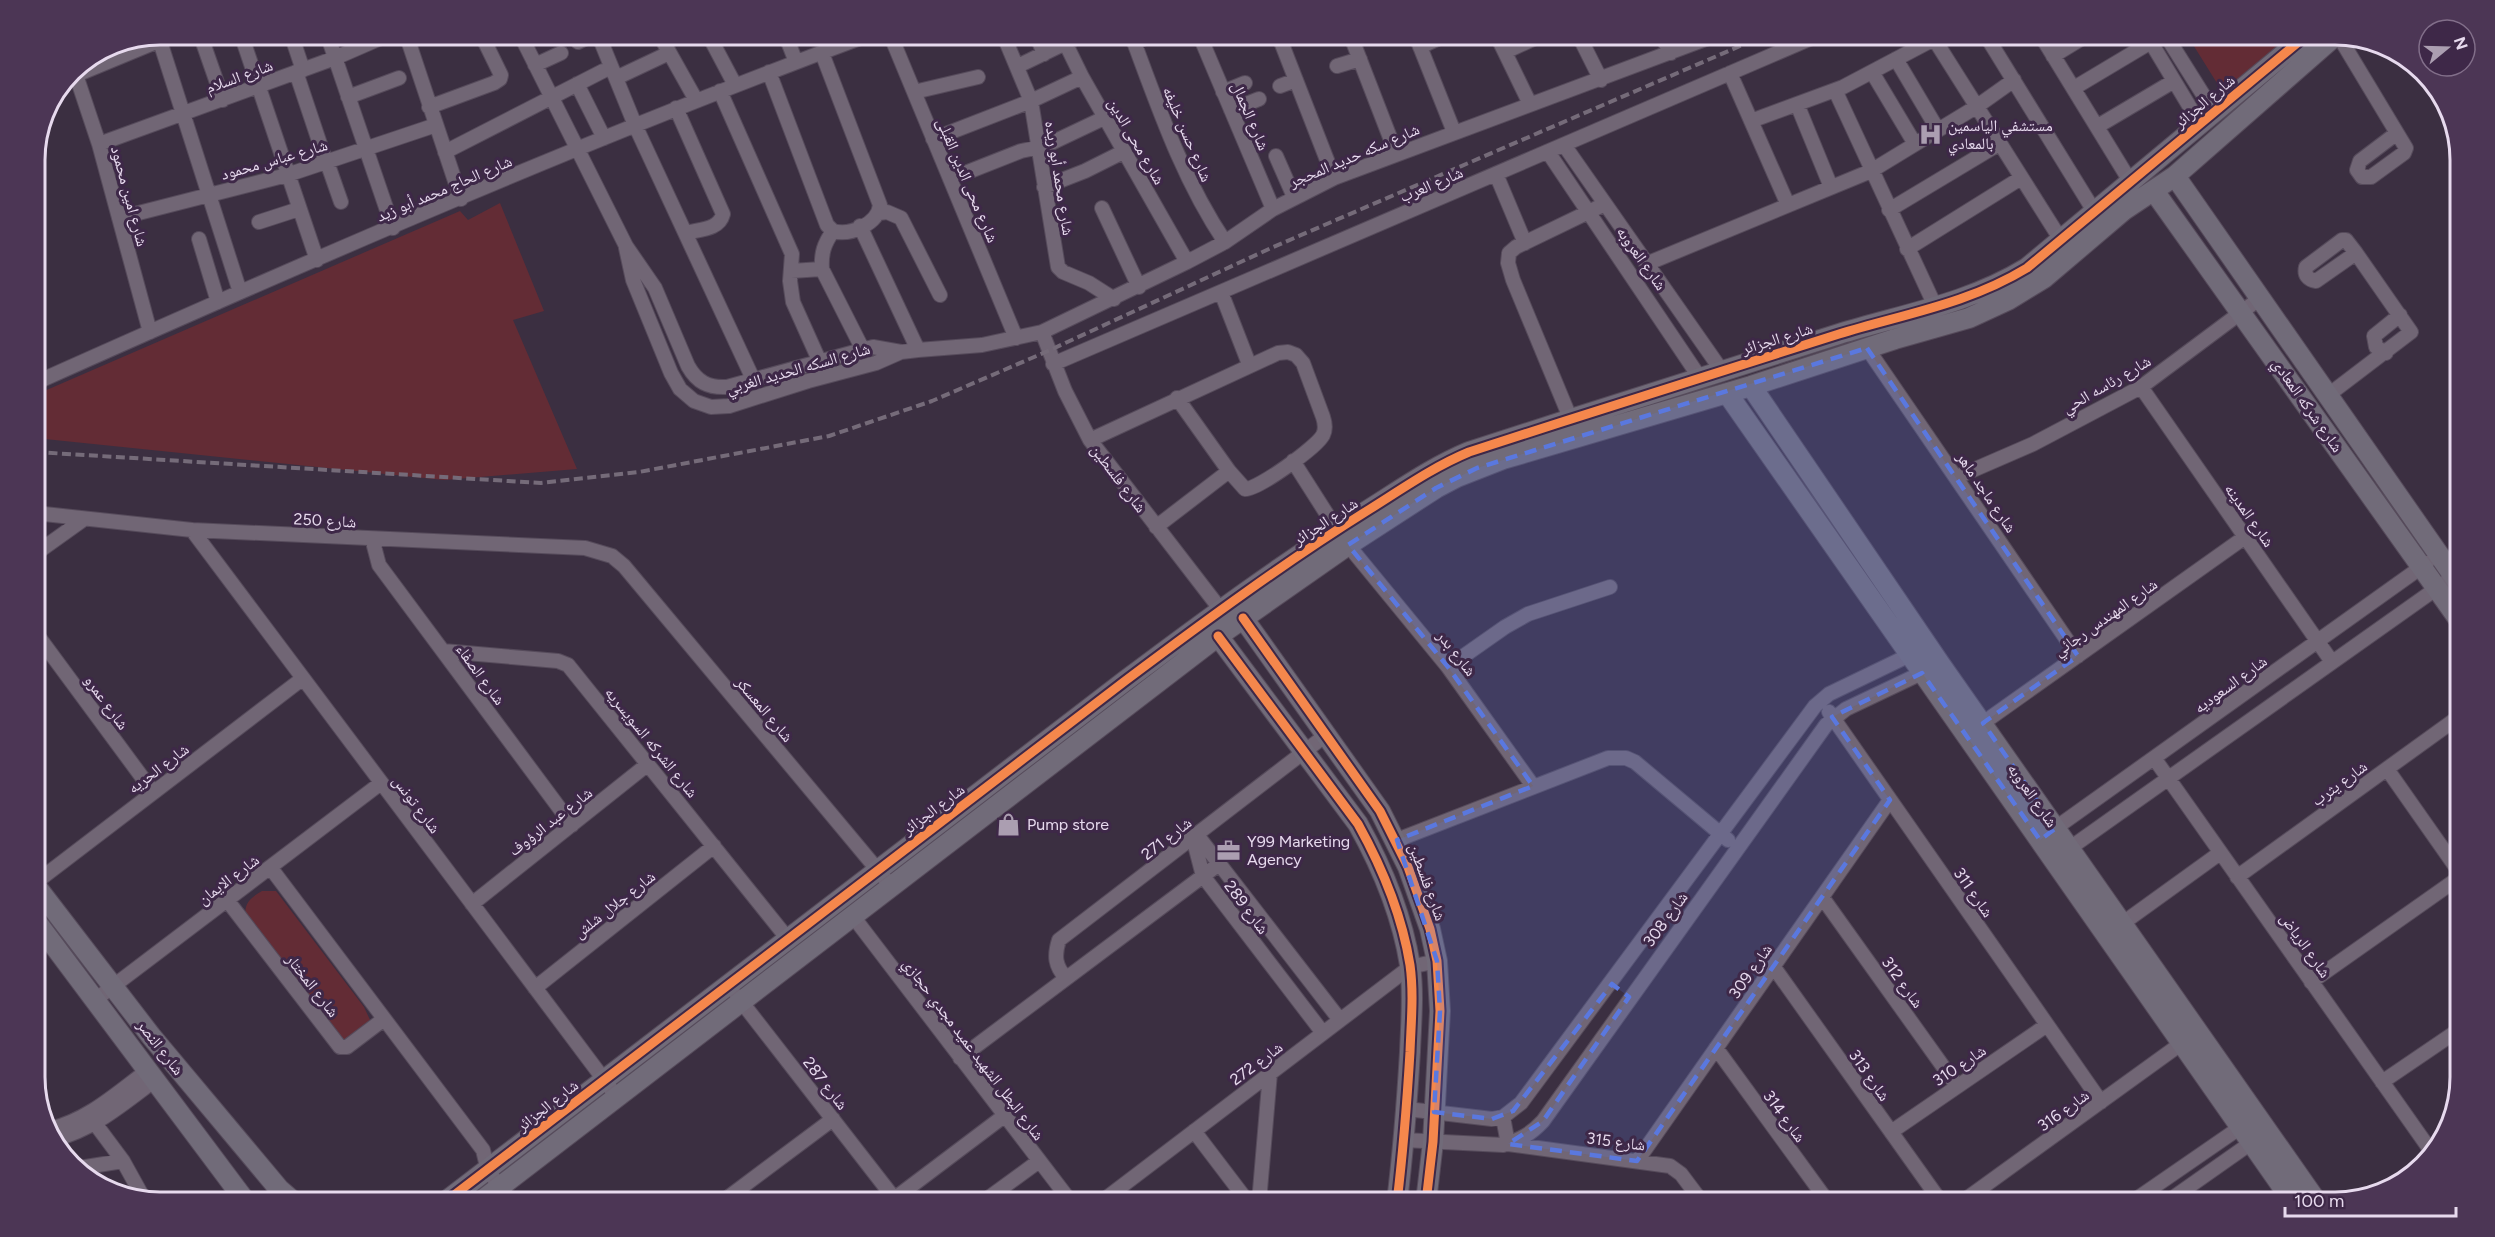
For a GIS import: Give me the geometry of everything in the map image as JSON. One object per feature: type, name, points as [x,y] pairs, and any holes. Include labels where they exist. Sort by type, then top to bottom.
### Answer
[{"type":"street","points":[[161,45],[240,292]]},
{"type":"street","points":[[204,45],[222,99]]},
{"type":"street","points":[[245,45],[317,260]]},
{"type":"street","points":[[294,45],[327,162],[341,202]]},
{"type":"street","points":[[331,45],[393,228]]},
{"type":"street","name":"شارع السلام","points":[[99,144],[335,58],[356,45]]},
{"type":"street","points":[[410,45],[460,199]]},
{"type":"street","points":[[429,106],[500,79],[501,75],[486,45]]},
{"type":"street","name":"شارع السكه الحديد الغربي","points":[[525,45],[626,246],[655,288],[694,376],[703,384],[715,388],[727,387],[873,347],[902,352]]},
{"type":"street","points":[[601,45],[635,125],[753,379]]},
{"type":"street","points":[[665,45],[696,100]]},
{"type":"street","points":[[714,45],[735,85]]},
{"type":"street","points":[[789,45],[796,62]]},
{"type":"street","name":"شارع الحاج محمد أبو زيد","points":[[45,378],[240,292],[635,125],[842,45]]},
{"type":"street","name":"شارع محى الدين القبلى","points":[[895,45],[1016,338]]},
{"type":"street","name":"شارع محمد أبو ريده","points":[[1008,45],[1031,101],[1058,267],[1063,272],[1089,283],[1114,299]]},
{"type":"street","points":[[1040,45],[1044,54]]},
{"type":"street","points":[[1018,66],[1044,54],[1055,45]]},
{"type":"street","name":"شارع محى الدين","points":[[1066,45],[1104,118],[1187,262]]},
{"type":"street","name":"شارع حسن خليفه","points":[[1135,45],[1180,161],[1208,216],[1225,242]]},
{"type":"street","name":"شارع الجمال","points":[[1204,45],[1273,209]]},
{"type":"street","points":[[1282,45],[1334,178]]},
{"type":"street","points":[[1354,45],[1396,153]]},
{"type":"street","points":[[1419,45],[1454,132]]},
{"type":"street","points":[[1502,45],[1530,104]]},
{"type":"street","points":[[1505,52],[1520,45]]},
{"type":"street","points":[[1584,45],[1601,80]]},
{"type":"street","points":[[1666,45],[1671,53]]},
{"type":"street","name":"شارع سكه حديد المحجر","points":[[1016,338],[1042,332],[1114,299],[1225,242],[1273,209],[1334,178],[1691,45]]},
{"type":"street","name":"شارع العرب","points":[[1053,363],[1795,45]]},
{"type":"street","points":[[1751,121],[1834,90],[1872,72],[1919,45]]},
{"type":"street","points":[[1937,45],[2061,240]]},
{"type":"street","points":[[1992,45],[2094,211]]},
{"type":"street","points":[[2046,45],[2130,181]]},
{"type":"street","points":[[2053,56],[2071,45]]},
{"type":"street","points":[[2074,88],[2138,45]]},
{"type":"street","points":[[2152,45],[2174,81],[2207,118]]},
{"type":"street","points":[[2170,45],[2207,118]]},
{"type":"street","name":"شارع الجزائر","points":[[493,1192],[1243,618],[1343,537],[1446,462],[1886,319],[1975,295],[2006,281],[2027,268],[2295,45]]},
{"type":"street","name":"شارع الجزائر","points":[[460,1192],[1221,610],[1343,537],[1478,468],[1751,386],[1894,339],[1969,318],[2026,290],[2044,278],[2124,210],[2175,176],[2326,45]]},
{"type":"street","points":[[2343,46],[2397,133]]},
{"type":"street","points":[[99,62],[136,47]]},
{"type":"street","points":[[535,65],[561,52]]},
{"type":"street","points":[[616,78],[669,52]]},
{"type":"street","points":[[769,72],[827,225],[833,231],[847,232],[875,219],[879,213],[878,198],[822,53]]},
{"type":"street","points":[[1337,66],[1360,59]]},
{"type":"street","points":[[1896,59],[1938,130]]},
{"type":"street","points":[[445,152],[603,71]]},
{"type":"street","points":[[1872,72],[1915,144]]},
{"type":"street","points":[[1730,73],[1788,205]]},
{"type":"street","points":[[914,92],[978,77]]},
{"type":"street","points":[[933,139],[1031,101],[1082,77]]},
{"type":"street","points":[[348,97],[399,78]]},
{"type":"street","name":"شارع امين محمود","points":[[78,80],[99,144],[150,332]]},
{"type":"street","points":[[1280,86],[1296,80]]},
{"type":"street","points":[[1646,264],[1872,171],[1976,107],[2014,80]]},
{"type":"street","points":[[2098,126],[2174,81]]},
{"type":"street","points":[[1223,92],[1245,83]]},
{"type":"street","points":[[577,84],[604,138]]},
{"type":"street","points":[[1834,90],[1935,306]]},
{"type":"street","points":[[720,91],[792,254],[793,302],[819,360]]},
{"type":"street","points":[[1231,110],[1259,99]]},
{"type":"street","points":[[1797,104],[1831,188]]},
{"type":"street","points":[[676,108],[723,214],[721,221],[715,226],[685,233]]},
{"type":"street","points":[[950,179],[1021,151],[1037,148],[1104,118]]},
{"type":"street","name":"شارع عباس محمود","points":[[119,218],[287,175],[435,125]]},
{"type":"street","points":[[1889,210],[1999,144]]},
{"type":"street","name":"شارع العروبه","points":[[1564,145],[1722,371]]},
{"type":"street","points":[[1044,187],[1085,171],[1123,152]]},
{"type":"street","name":"شارع العروبه","points":[[1548,152],[1700,378]]},
{"type":"street","points":[[1276,156],[1294,197]]},
{"type":"street","points":[[1496,174],[1525,243]]},
{"type":"street","name":"شارع شركه المعادي","points":[[2175,176],[2450,571]]},
{"type":"street","points":[[1907,249],[2020,178]]},
{"type":"street","name":"شارع شركه المعادي","points":[[2154,191],[2450,607]]},
{"type":"street","points":[[1571,420],[1508,263],[1509,253],[1605,204]]},
{"type":"street","points":[[1102,208],[1139,286]]},
{"type":"street","points":[[259,222],[299,209]]},
{"type":"street","points":[[879,213],[895,214],[901,218],[940,295]]},
{"type":"street","points":[[860,226],[918,350]]},
{"type":"street","points":[[833,231],[825,242],[821,255],[822,268],[863,350]]},
{"type":"street","points":[[199,239],[218,302]]},
{"type":"street","name":"شارع السكه الحديد الغربي","points":[[626,246],[633,279],[671,373],[680,389],[694,401],[711,407],[729,406],[808,381],[876,363],[902,352],[981,345],[1016,338]]},
{"type":"street","points":[[2327,396],[2411,332],[2356,253]]},
{"type":"street","points":[[791,271],[822,268]]},
{"type":"street","points":[[1221,292],[1249,364]]},
{"type":"street","name":"شارع رئاسه الحي","points":[[1957,477],[2042,439],[2141,387],[2259,299]]},
{"type":"street","points":[[1908,314],[1916,321],[1921,332]]},
{"type":"street","points":[[2386,353],[2376,347],[2374,336],[2400,315]]},
{"type":"street","points":[[1886,319],[1888,330],[1894,339]]},
{"type":"street","name":"شارع فلسطين","points":[[1042,332],[1053,363],[1090,440],[1221,610]]},
{"type":"street","name":"شارع ماجد ماهر","points":[[1867,348],[2078,656]]},
{"type":"street","points":[[1090,440],[1177,398],[1249,364],[1278,352],[1296,355],[1302,363],[1325,425],[1324,434],[1318,442],[1293,461],[1250,489],[1240,486],[1177,398]]},
{"type":"street","name":"شارع العروبه","points":[[1751,386],[1940,664],[2123,923],[2254,1130],[2287,1192]]},
{"type":"street","name":"شارع المدينه","points":[[2141,387],[2332,662]]},
{"type":"street","name":"شارع العروبه","points":[[1727,393],[2182,1044],[2308,1192]]},
{"type":"street","name":"شارع بدر","points":[[1293,461],[1343,537],[1448,667],[1533,786]]},
{"type":"street","points":[[1156,527],[1229,471]]},
{"type":"street","name":"شارع 250","points":[[45,514],[192,530],[585,548],[612,556]]},
{"type":"street","points":[[45,547],[84,519]]},
{"type":"street","name":"شارع تونس","points":[[192,530],[617,1097]]},
{"type":"street","name":"شارع المهندس رجائي","points":[[1983,723],[2245,537]]},
{"type":"street","name":"شارع الصفاء","points":[[378,539],[374,546],[380,565],[572,825]]},
{"type":"street","name":"شارع السعوديه","points":[[2040,840],[2439,555]]},
{"type":"street","name":"شارع المعسكر","points":[[612,556],[631,574],[891,886]]},
{"type":"street","points":[[2054,860],[2437,588],[2450,583]]},
{"type":"street","points":[[1448,667],[1505,627],[1528,614],[1610,587]]},
{"type":"street","name":"شارع فلسطين","points":[[1243,618],[1380,811],[1397,840],[1430,929],[1437,960],[1440,1011],[1433,1142],[1427,1192]]},
{"type":"street","points":[[1218,636],[1358,824],[1384,876],[1394,903],[1410,967],[1412,1009],[1407,1109],[1398,1192]]},
{"type":"street","name":"شارع عمرو","points":[[45,646],[153,792]]},
{"type":"street","name":"شارع 308","points":[[1503,1117],[1521,1103],[1583,1023],[1821,700],[1928,646]]},
{"type":"street","name":"شارع الشركه السويسريه","points":[[443,651],[558,661],[568,665],[788,939]]},
{"type":"street","name":"شارع 308","points":[[1404,1140],[1486,1145],[1518,1141],[1532,1132],[1543,1121],[1820,732],[1833,718],[1846,709],[1940,664]]},
{"type":"street","name":"شارع الحريه","points":[[45,876],[302,679]]},
{"type":"street","name":"شارع 311","points":[[1821,700],[2101,1102]]},
{"type":"street","name":"شارع يثرب","points":[[2237,877],[2450,723]]},
{"type":"street","name":"شارع 271","points":[[1066,978],[1059,970],[1056,960],[1059,940],[1326,735]]},
{"type":"street","points":[[1026,757],[1039,774]]},
{"type":"street","points":[[1397,840],[1608,758],[1626,758],[1635,762],[1721,835],[1738,846]]},
{"type":"street","name":"شارع الرياض","points":[[2154,758],[2427,1146]]},
{"type":"street","name":"شارع عبد الرؤوف","points":[[472,904],[648,764]]},
{"type":"street","points":[[2387,769],[2450,860]]},
{"type":"street","name":"شارع الايمان","points":[[95,1000],[381,783]]},
{"type":"street","name":"شارع 309","points":[[1637,1161],[1890,800]]},
{"type":"street","points":[[926,834],[940,850]]},
{"type":"street","name":"شارع 289","points":[[1197,835],[1340,1020]]},
{"type":"street","name":"شارع 289","points":[[1197,835],[1196,849],[1203,876],[1323,1034]]},
{"type":"street","name":"شارع جلال شلش","points":[[535,988],[714,846]]},
{"type":"street","points":[[2123,923],[2220,853]]},
{"type":"street","points":[[960,1058],[1219,864]]},
{"type":"street","points":[[270,867],[483,1150],[488,1171],[504,1192]]},
{"type":"street","points":[[2311,982],[2450,882]]},
{"type":"street","points":[[1685,884],[1701,897]]},
{"type":"street","points":[[1394,903],[1418,893]]},
{"type":"street","name":"شارع النصر","points":[[45,897],[151,1036],[281,1192]]},
{"type":"street","name":"شارع 312","points":[[1822,897],[1958,1086]]},
{"type":"street","name":"شارع المختار","points":[[227,900],[340,1047],[347,1047],[384,1019]]},
{"type":"street","name":"شارع البطل الشهيد عميد مجدي حجازي","points":[[852,915],[1063,1192]]},
{"type":"street","name":"شارع النصر","points":[[45,933],[238,1192]]},
{"type":"street","points":[[1636,950],[1654,963]]},
{"type":"street","name":"شارع 272","points":[[1115,1192],[1410,967],[1437,960]]},
{"type":"street","name":"شارع 313","points":[[1773,966],[1933,1192]]},
{"type":"street","name":"شارع 287","points":[[729,984],[889,1192]]},
{"type":"street","points":[[1583,1023],[1602,1036]]},
{"type":"street","name":"شارع 310","points":[[1891,1132],[2047,1025]]},
{"type":"street","points":[[2382,1082],[2450,1036]]},
{"type":"street","name":"شارع 316","points":[[1977,1192],[2182,1044]]},
{"type":"street","name":"شارع 314","points":[[1716,1048],[1820,1192]]},
{"type":"street","points":[[1260,1192],[1270,1073]]},
{"type":"street","points":[[62,1137],[77,1133],[151,1075]]},
{"type":"street","points":[[1407,1109],[1480,1119],[1503,1117],[1508,1143]]},
{"type":"street","points":[[907,1192],[1004,1116]]},
{"type":"street","points":[[57,1127],[92,1119]]},
{"type":"street","points":[[92,1119],[123,1161],[139,1190]]},
{"type":"street","points":[[736,1192],[832,1119]]},
{"type":"street","points":[[2150,1192],[2254,1130]]},
{"type":"street","points":[[2180,1192],[2254,1130]]},
{"type":"street","points":[[1194,1131],[1240,1192]]},
{"type":"street","name":"شارع 315","points":[[1508,1143],[1670,1166],[1681,1174],[1694,1192]]},
{"type":"street","points":[[88,1167],[123,1161]]},
{"type":"street","points":[[998,1192],[1039,1161]]},
{"type":"highlighted area","points":[[1867,348],[2078,656],[1983,723],[2056,828],[2040,840],[1922,673],[1832,717],[1890,800],[1637,1161],[1508,1144],[1543,1121],[1629,997],[1612,984],[1513,1111],[1492,1119],[1434,1112],[1440,1011],[1437,961],[1397,840],[1533,786],[1448,667],[1348,545],[1436,488],[1477,468]]},
{"type":"shaded area","points":[[2193,45],[2281,45],[2225,96]]},
{"type":"shaded area","points":[[500,203],[544,311],[513,320],[577,469],[444,480],[45,439],[45,391],[460,211],[468,220]]},
{"type":"shaded area","points":[[262,891],[276,891],[364,1007],[371,1022],[345,1044],[246,917],[245,912],[249,901]]},
{"type":"railway","points":[[45,453],[541,483],[639,472],[829,436],[932,401],[1048,351],[1271,248],[1742,45]]},
{"type":"cycle path","points":[[458,1192],[1215,614],[1338,529],[1406,486],[1469,452],[1839,334],[1935,307],[1982,291],[2005,280],[2027,268],[2295,45]]},
{"type":"cycle path","points":[[1243,618],[1380,811],[1408,867],[1430,929],[1437,961],[1440,1011],[1433,1142],[1427,1192]]},
{"type":"cycle path","points":[[1218,636],[1358,824],[1376,858],[1397,910],[1410,965],[1412,998],[1408,1090],[1398,1192]]},
{"type":"place","name":"مستشفي الياسمين بالمعادي","points":[[1930,134]]},
{"type":"place","name":"Pump store","points":[[1009,824]]},
{"type":"place","name":"Y99 Marketing Agency","points":[[1229,850]]}]
